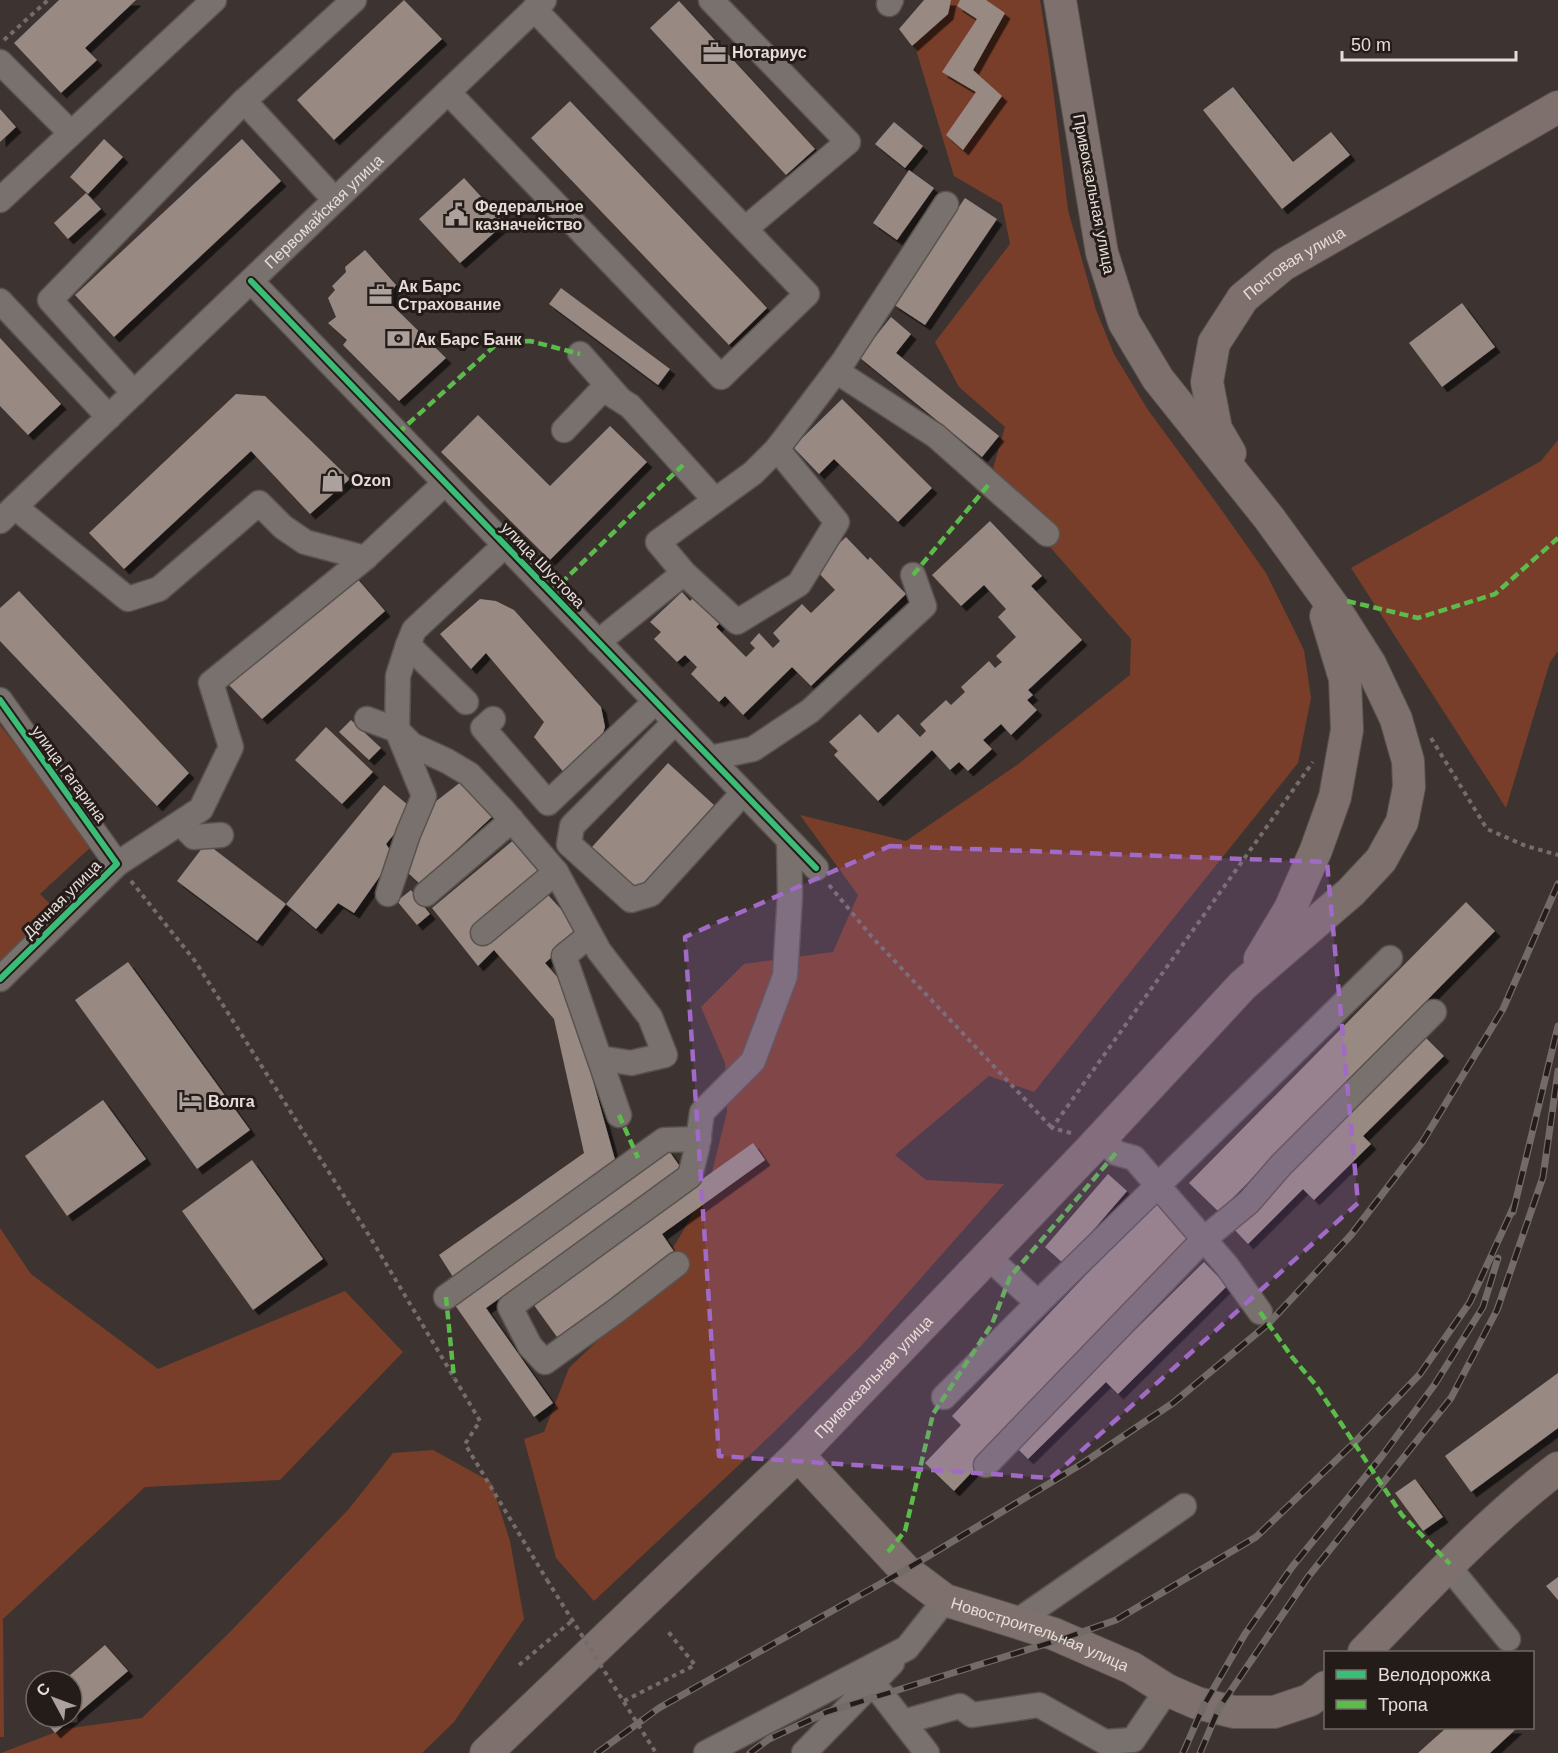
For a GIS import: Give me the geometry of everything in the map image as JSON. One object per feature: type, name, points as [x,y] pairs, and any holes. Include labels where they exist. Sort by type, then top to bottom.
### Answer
[{"type":"main road","name":"Привокзальная улица","points":[[1060,0],[1102,253],[1124,322],[1158,379],[1269,518]]},
{"type":"main road","name":"Почтовая улица","points":[[1269,518],[1216,429],[1207,382],[1214,343],[1243,298],[1283,265],[1558,107]]},
{"type":"main road","points":[[1244,985],[1351,892],[1381,860],[1402,822],[1409,787],[1408,761],[1396,719],[1370,664],[1335,609],[1269,518]]},
{"type":"main road","points":[[1244,985],[1290,909],[1317,850],[1335,796],[1347,730],[1346,679],[1312,579]]},
{"type":"main road","name":"Привокзальная улица","points":[[486,1753],[798,1455],[987,1256],[1088,1136],[1244,985]]},
{"type":"main road","name":"Новостроительная улица","points":[[798,1455],[905,1570],[945,1600],[1054,1634],[1132,1668],[1167,1690],[1197,1703],[1234,1712],[1274,1712],[1310,1700],[1324,1689]]},
{"type":"main road","points":[[1366,1651],[1448,1566],[1521,1496],[1558,1468]]},
{"type":"street","points":[[0,200],[214,0]]},
{"type":"street","points":[[134,393],[50,300],[244,100],[354,0]]},
{"type":"street","points":[[711,0],[848,142],[745,229]]},
{"type":"street","points":[[448,92],[721,376],[807,294],[539,5]]},
{"type":"street","name":"Первомайская улица","points":[[8,514],[539,5]]},
{"type":"street","points":[[0,62],[71,133]]},
{"type":"street","points":[[244,100],[335,200]]},
{"type":"street","points":[[777,449],[837,522],[799,584],[737,622],[684,573],[658,542],[753,473],[777,449],[836,371],[946,204]]},
{"type":"street","name":"улица Шустова","points":[[251,280],[816,868]]},
{"type":"street","points":[[0,301],[109,417]]},
{"type":"street","points":[[580,354],[619,399]]},
{"type":"street","points":[[836,371],[936,436],[1047,534]]},
{"type":"street","points":[[564,430],[603,389],[630,406],[715,500]]},
{"type":"street","points":[[8,514],[128,599],[159,589],[259,503],[283,527],[305,542],[365,558],[445,483]]},
{"type":"street","points":[[388,894],[408,834],[424,796],[397,730],[398,676],[408,645],[414,630],[505,545]]},
{"type":"street","name":"Дачная улица","points":[[0,979],[117,864],[201,809],[231,747],[211,683],[365,558]]},
{"type":"street","points":[[598,642],[684,573]]},
{"type":"street","points":[[710,758],[753,749],[810,711],[924,606],[913,575]]},
{"type":"street","points":[[408,645],[466,702]]},
{"type":"street","name":"улица Гагарина","points":[[0,700],[117,864]]},
{"type":"street","points":[[494,719],[483,728],[548,803],[656,702]]},
{"type":"street","points":[[367,719],[397,730],[412,745],[470,774],[556,872],[599,951],[650,1017],[665,1055],[631,1063],[600,1058]]},
{"type":"street","points":[[675,722],[572,826],[569,844],[631,900],[651,894],[743,793]]},
{"type":"street","points":[[426,894],[512,820]]},
{"type":"street","points":[[180,823],[194,837],[221,835]]},
{"type":"street","points":[[676,1264],[545,1362],[530,1346],[510,1307],[690,1176],[699,1139],[702,1112],[753,1062],[784,976],[790,895],[789,841]]},
{"type":"street","points":[[483,933],[556,872]]},
{"type":"street","points":[[590,935],[564,956],[619,1115]]},
{"type":"street","points":[[944,1397],[1390,958]]},
{"type":"street","points":[[986,1465],[1204,1239],[1249,1202],[1281,1165],[1434,1012]]},
{"type":"street","points":[[1088,1136],[1116,1153],[1134,1158],[1227,1266],[1260,1312]]},
{"type":"street","points":[[446,1297],[664,1140],[699,1139]]},
{"type":"street","points":[[987,1256],[1038,1303]]},
{"type":"street","points":[[1016,1622],[1184,1506]]},
{"type":"street","points":[[1448,1566],[1508,1639]]},
{"type":"street","points":[[804,1753],[907,1648],[945,1600]]},
{"type":"street","points":[[706,1753],[907,1648]]},
{"type":"street","points":[[873,1683],[927,1753]]},
{"type":"street","points":[[903,1722],[960,1706],[972,1714],[1039,1706],[1105,1742],[1130,1746],[1167,1690]]},
{"type":"path","points":[[0,44],[48,0]]},
{"type":"path","points":[[1052,1128],[1313,761]]},
{"type":"path","points":[[1526,846],[1558,855]]},
{"type":"path","points":[[117,864],[195,961],[370,1237],[480,1421],[465,1444],[656,1753]]},
{"type":"path","points":[[816,868],[872,937],[1052,1128],[1088,1136]]},
{"type":"path","points":[[519,1665],[573,1620]]},
{"type":"path","points":[[624,1701],[695,1665],[666,1629]]},
{"type":"highlighted area","points":[[890,846],[1327,862],[1358,1203],[1051,1478],[719,1456],[685,937]]},
{"type":"shaded area","points":[[931,0],[1040,0],[1068,210],[1096,310],[1114,354],[1148,410],[1266,573],[1304,650],[1311,698],[1298,763],[1034,1092],[989,1076],[895,1155],[926,1180],[1004,1184],[861,1346],[774,1432],[594,1601],[556,1558],[524,1439],[544,1432],[569,1368],[640,1300],[682,1233],[710,1180],[727,1112],[725,1063],[701,1007],[744,964],[833,952],[858,895],[800,815],[906,841],[1017,765],[1130,675],[1131,639],[990,479],[1005,427],[959,387],[935,342],[1010,244],[1002,204],[954,176],[911,33]]},
{"type":"shaded area","points":[[1558,440],[1558,651],[1550,662],[1506,808],[1351,568],[1541,461]]},
{"type":"shaded area","points":[[0,725],[93,845],[40,894],[59,913],[0,970]]},
{"type":"shaded area","points":[[0,1228],[31,1274],[158,1369],[345,1291],[403,1352],[280,1480],[145,1487],[3,1619],[4,1737],[0,1737]]},
{"type":"shaded area","points":[[433,1450],[491,1482],[510,1541],[524,1619],[454,1722],[422,1753],[1,1753],[64,1729],[84,1729],[84,1726],[142,1718],[230,1632],[348,1510],[393,1453]]},
{"type":"building","points":[[59,0],[136,0],[85,48],[97,60],[61,93],[14,43]]},
{"type":"building","points":[[404,0],[442,39],[334,140],[297,100]]},
{"type":"building","points":[[924,0],[951,0],[948,14],[912,46],[899,29]]},
{"type":"building","points":[[960,0],[986,0],[1005,13],[973,70],[1002,96],[963,150],[946,135],[976,92],[942,72],[977,19],[957,6]]},
{"type":"building","points":[[679,1],[815,149],[786,175],[650,28]]},
{"type":"building","points":[[1233,87],[1293,162],[1331,132],[1350,155],[1282,209],[1203,110]]},
{"type":"building","points":[[570,101],[767,308],[729,345],[531,138]]},
{"type":"building","points":[[0,109],[16,127],[0,142]]},
{"type":"building","points":[[894,122],[923,146],[905,168],[875,144]]},
{"type":"building","points":[[104,139],[123,157],[88,194],[70,177]]},
{"type":"building","points":[[242,139],[281,181],[114,337],[75,295]]},
{"type":"building","points":[[909,170],[934,188],[897,240],[873,223]]},
{"type":"building","points":[[464,178],[505,223],[460,263],[419,219]]},
{"type":"building","points":[[86,193],[101,209],[68,239],[54,223]]},
{"type":"building","points":[[965,198],[997,219],[925,325],[893,304]]},
{"type":"building","points":[[365,250],[396,285],[392,291],[392,305],[446,358],[399,401],[343,345],[347,340],[328,323],[336,317],[328,298],[335,290],[332,286],[346,272],[345,267]]},
{"type":"building","points":[[561,288],[670,369],[658,385],[549,304]]},
{"type":"building","points":[[1462,303],[1495,347],[1442,387],[1409,343]]},
{"type":"building","points":[[891,317],[911,334],[896,353],[999,436],[982,457],[859,357]]},
{"type":"building","points":[[0,338],[61,404],[28,435],[0,406]]},
{"type":"building","points":[[236,394],[265,396],[350,479],[310,514],[251,451],[124,569],[89,533]]},
{"type":"building","points":[[842,399],[932,488],[898,522],[834,459],[819,474],[793,447]]},
{"type":"building","points":[[478,415],[550,486],[610,426],[647,462],[550,560],[441,452]]},
{"type":"building","points":[[990,521],[1042,576],[1031,586],[1082,640],[1028,690],[1033,695],[1027,700],[1037,710],[1011,735],[1001,724],[983,740],[992,749],[968,771],[959,762],[950,770],[932,750],[878,801],[834,755],[838,751],[829,742],[860,714],[878,733],[898,714],[920,737],[926,731],[920,724],[946,700],[951,705],[965,692],[961,687],[989,661],[995,668],[1002,662],[996,656],[1016,637],[998,617],[1006,609],[984,585],[961,606],[932,575]]},
{"type":"building","points":[[846,537],[868,560],[870,557],[906,594],[811,686],[792,667],[743,715],[725,696],[719,702],[691,674],[697,667],[685,655],[677,662],[654,639],[661,632],[650,622],[682,592],[690,601],[697,594],[723,620],[716,627],[746,657],[755,648],[750,643],[759,633],[773,648],[780,641],[773,633],[802,604],[811,613],[835,590],[814,568]]},
{"type":"building","points":[[354,575],[385,611],[262,719],[228,684]]},
{"type":"building","points":[[19,591],[189,773],[157,806],[0,641],[0,608]]},
{"type":"building","points":[[480,599],[496,601],[514,610],[601,707],[605,727],[599,745],[566,775],[534,737],[544,722],[486,653],[471,669],[440,634]]},
{"type":"building","points":[[351,720],[381,748],[369,760],[339,732]]},
{"type":"building","points":[[326,727],[373,772],[342,804],[295,760]]},
{"type":"building","points":[[668,763],[714,805],[638,889],[592,847]]},
{"type":"building","points":[[466,778],[495,814],[420,884],[405,870],[426,809]]},
{"type":"building","points":[[384,785],[414,810],[386,844],[394,856],[354,913],[338,903],[316,929],[286,904]]},
{"type":"building","points":[[516,838],[539,871],[471,929],[485,943],[548,895],[581,931],[545,963],[567,988],[616,1163],[453,1277],[439,1255],[584,1153],[554,1019],[494,950],[478,966],[432,908]]},
{"type":"building","points":[[206,843],[286,904],[257,941],[177,881]]},
{"type":"building","points":[[411,890],[430,914],[417,925],[397,901]]},
{"type":"building","points":[[1466,902],[1495,931],[1219,1212],[1189,1183]]},
{"type":"building","points":[[128,962],[250,1130],[197,1169],[75,1000]]},
{"type":"building","points":[[1426,1038],[1444,1056],[1363,1136],[1371,1144],[1314,1200],[1303,1189],[1248,1244],[1233,1228]]},
{"type":"building","points":[[103,1100],[146,1159],[67,1216],[25,1156]]},
{"type":"building","points":[[753,1143],[765,1160],[662,1234],[675,1253],[557,1337],[531,1301]]},
{"type":"building","points":[[667,1148],[681,1168],[486,1308],[553,1403],[534,1417],[452,1301]]},
{"type":"building","points":[[252,1160],[323,1259],[253,1310],[182,1211]]},
{"type":"building","points":[[1108,1174],[1127,1191],[1064,1264],[1045,1247]]},
{"type":"building","points":[[1155,1202],[1193,1238],[954,1491],[925,1463],[961,1425],[952,1416]]},
{"type":"building","points":[[1204,1262],[1227,1286],[1118,1394],[1106,1382],[1028,1459],[1016,1447]]},
{"type":"building","points":[[1558,1373],[1558,1428],[1471,1492],[1445,1456]]},
{"type":"building","points":[[1415,1479],[1443,1517],[1423,1531],[1395,1493]]},
{"type":"building","points":[[1558,1577],[1558,1600],[1546,1586]]},
{"type":"building","points":[[105,1645],[128,1671],[84,1708],[84,1669],[77,1669]]},
{"type":"building","points":[[1445,1729],[1516,1729],[1490,1753],[1418,1753]]},
{"type":"railway","points":[[597,1753],[659,1708],[905,1570],[1080,1465],[1173,1403],[1268,1324],[1351,1235],[1423,1141],[1503,1009],[1558,884]]},
{"type":"railway","points":[[1513,1212],[1558,1026]]},
{"type":"railway","points":[[1200,1753],[1219,1708],[1308,1577],[1451,1398],[1497,1310],[1543,1177],[1558,1071]]},
{"type":"railway","points":[[750,1753],[769,1739],[827,1712],[1116,1620],[1256,1537],[1353,1444],[1420,1374],[1470,1302],[1515,1204]]},
{"type":"railway","points":[[1183,1753],[1204,1705],[1245,1634],[1292,1567],[1382,1456],[1435,1384],[1483,1307],[1498,1258]]},
{"type":"marked path","points":[[398,433],[499,342],[530,341],[580,354]]},
{"type":"marked path","points":[[551,593],[683,465]]},
{"type":"marked path","points":[[913,575],[990,483]]},
{"type":"marked path","points":[[1347,601],[1418,618],[1495,594],[1558,538]]},
{"type":"marked path","points":[[619,1115],[638,1158]]},
{"type":"marked path","points":[[888,1552],[905,1531],[933,1414],[992,1324],[1010,1277],[1116,1153]]},
{"type":"marked path","points":[[446,1297],[454,1378]]},
{"type":"marked path","points":[[1260,1312],[1292,1357],[1315,1384],[1402,1515],[1450,1564]]},
{"type":"cycle path","points":[[251,281],[816,868]]},
{"type":"cycle path","points":[[0,700],[117,864],[0,979]]},
{"type":"place","name":"Нотариус","points":[[714,52]]},
{"type":"place","name":"Федеральное казначейство","points":[[457,215]]},
{"type":"place","name":"Ак Барс Страхование","points":[[380,295]]},
{"type":"place","name":"Ак Барс Банк","points":[[398,339]]},
{"type":"place","name":"Ozon","points":[[333,480]]},
{"type":"place","name":"Волга","points":[[190,1101]]}]
